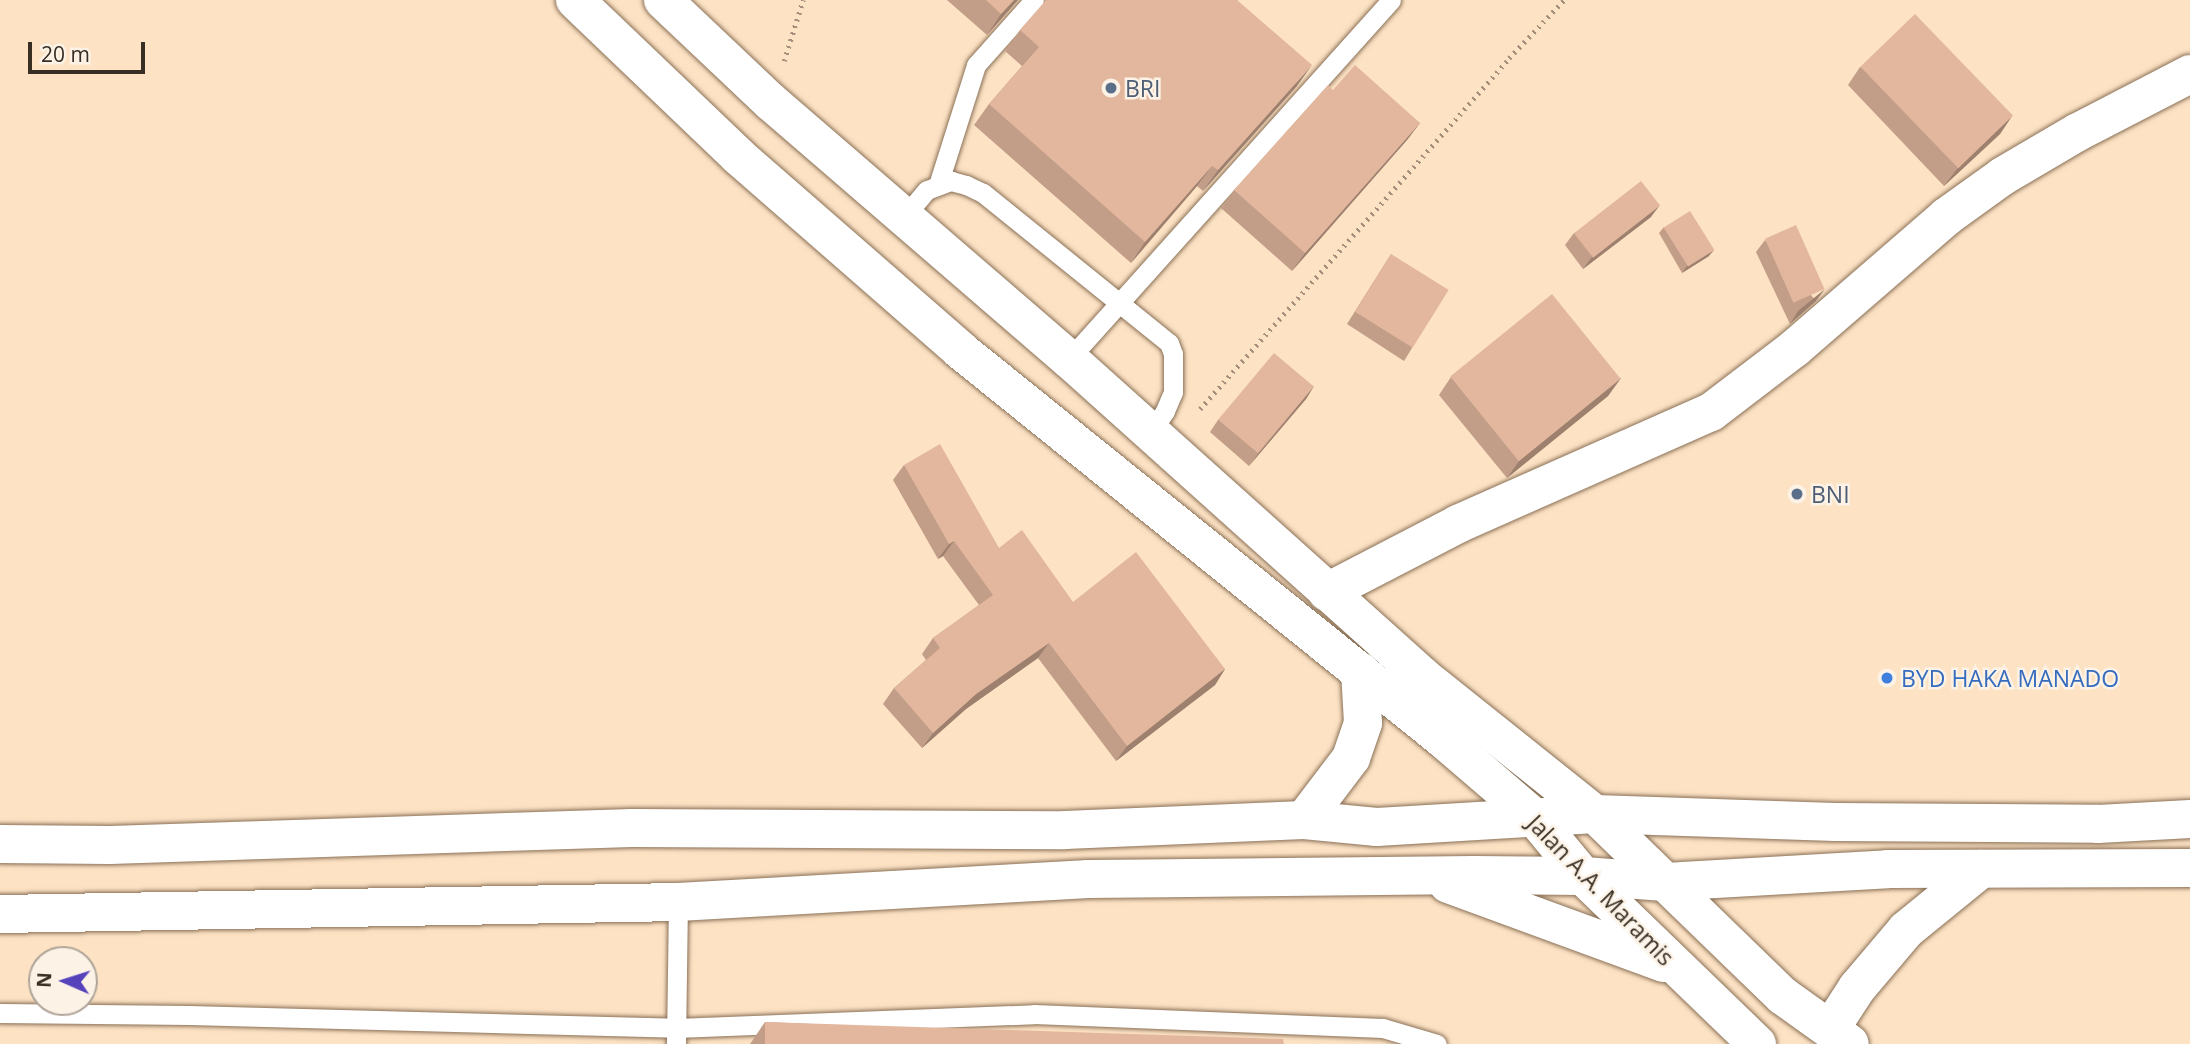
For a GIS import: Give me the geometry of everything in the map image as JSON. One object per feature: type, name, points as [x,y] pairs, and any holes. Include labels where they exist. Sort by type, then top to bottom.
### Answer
[{"type":"main road","name":"Jalan A.A. Maramis","points":[[575,0],[738,156],[960,350],[1443,738],[1535,818],[1583,876],[1673,966],[1757,1044]]},
{"type":"main road","points":[[663,0],[771,102],[1069,359],[1422,676],[1595,814],[1783,996],[1840,1036],[1857,988],[1906,930],[1980,869]]},
{"type":"main road","points":[[1327,592],[1458,524],[1711,412],[1796,348],[1946,217],[2003,176],[2078,132],[2190,74]]},
{"type":"main road","points":[[1304,820],[1351,758],[1363,723],[1360,671]]},
{"type":"main road","points":[[0,844],[124,845],[632,828],[1065,830],[1304,820],[1377,827],[1595,814],[1835,822],[2084,824],[2190,819]]},
{"type":"main road","points":[[0,914],[678,902],[1088,879],[1423,875],[1583,876],[1665,881],[1888,869],[2190,868]]},
{"type":"main road","points":[[1423,875],[1673,966]]},
{"type":"lane","points":[[938,184],[976,65],[1034,0]]},
{"type":"lane","points":[[1069,359],[1391,0]]},
{"type":"lane","points":[[904,217],[918,198],[938,184],[951,181],[983,193],[1169,343],[1174,354],[1173,392],[1165,411],[1159,440]]},
{"type":"lane","points":[[676,1036],[678,902]]},
{"type":"lane","points":[[0,1013],[189,1015],[676,1036],[1034,1014],[1384,1036],[1437,1044]]},
{"type":"path","points":[[771,102],[803,0]]},
{"type":"path","points":[[1159,440],[1564,0]]},
{"type":"building","points":[[986,0],[1014,0],[1001,14]]},
{"type":"building","points":[[1046,0],[1237,0],[1312,65],[1218,170],[1212,166],[1145,242],[989,104],[1039,47],[1020,30]]},
{"type":"building","points":[[1915,14],[2013,115],[1958,168],[1860,67]]},
{"type":"building","points":[[1355,65],[1420,123],[1305,253],[1234,190],[1328,85],[1333,90]]},
{"type":"building","points":[[1641,181],[1660,205],[1593,258],[1574,233]]},
{"type":"building","points":[[1690,211],[1714,250],[1688,266],[1664,227]]},
{"type":"building","points":[[1796,225],[1824,289],[1793,303],[1765,239]]},
{"type":"building","points":[[1391,254],[1449,290],[1413,348],[1355,312]]},
{"type":"building","points":[[1552,294],[1621,379],[1519,461],[1450,376]]},
{"type":"building","points":[[1274,353],[1314,386],[1258,453],[1218,420]]},
{"type":"building","points":[[940,444],[999,548],[1022,530],[1073,602],[1136,552],[1225,669],[1127,746],[1049,643],[976,694],[933,733],[894,688],[940,648],[933,638],[993,595],[954,541],[949,544],[904,465]]},
{"type":"building","points":[[765,1022],[1283,1039],[1284,1044],[765,1044]]},
{"type":"place","name":"BRI","points":[[1111,88]]},
{"type":"place","name":"BNI","points":[[1797,494]]},
{"type":"place","name":"BYD HAKA MANADO","points":[[1887,678]]}]
